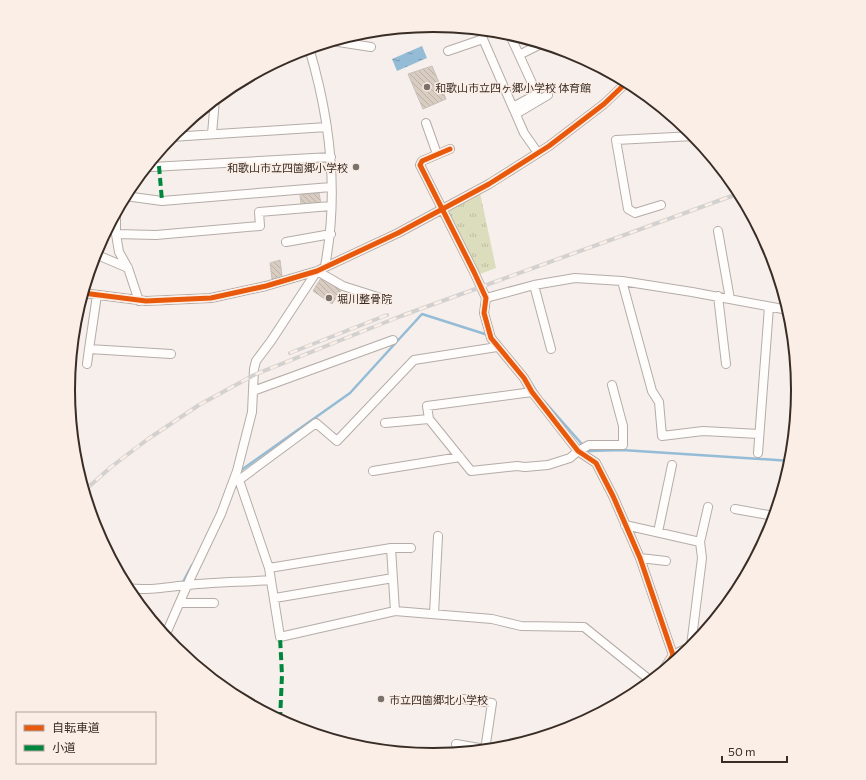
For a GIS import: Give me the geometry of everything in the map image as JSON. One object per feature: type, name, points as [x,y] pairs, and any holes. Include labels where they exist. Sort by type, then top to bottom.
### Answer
[{"type":"street","points":[[448,51],[483,39],[524,133],[538,153]]},
{"type":"street","points":[[513,41],[537,94],[514,110]]},
{"type":"street","points":[[345,43],[371,47]]},
{"type":"street","points":[[519,55],[535,47]]},
{"type":"street","points":[[311,54],[325,106],[331,157],[332,187],[330,234],[325,266]]},
{"type":"street","points":[[88,294],[139,301],[211,298],[266,286],[317,271],[398,233],[442,210],[538,153],[604,104],[623,86]]},
{"type":"street","points":[[514,110],[548,94]]},
{"type":"street","points":[[212,134],[214,107]]},
{"type":"street","points":[[426,123],[437,154]]},
{"type":"street","points":[[181,136],[327,127]]},
{"type":"street","points":[[661,205],[636,214],[628,209],[616,140],[685,136]]},
{"type":"street","points":[[450,148],[422,161],[420,165],[486,298],[484,313],[489,335],[497,347],[524,378],[532,392],[596,463],[640,558],[673,655]]},
{"type":"street","points":[[153,167],[331,157]]},
{"type":"street","points":[[131,197],[162,201],[332,187]]},
{"type":"street","points":[[116,234],[156,235],[260,226],[258,212],[331,206]]},
{"type":"street","points":[[116,224],[119,252],[128,268],[139,301]]},
{"type":"street","points":[[718,231],[730,299]]},
{"type":"street","points":[[286,242],[330,234]]},
{"type":"street","points":[[101,256],[128,268]]},
{"type":"street","points":[[317,271],[343,286],[387,300]]},
{"type":"street","points":[[168,630],[222,514],[237,476],[252,412],[256,361],[317,271]]},
{"type":"street","points":[[486,298],[534,285],[575,278],[622,282],[718,296],[782,309]]},
{"type":"street","points":[[622,282],[652,391],[658,402],[662,436],[703,431],[759,434]]},
{"type":"street","points":[[534,285],[551,349]]},
{"type":"street","points":[[87,364],[97,295]]},
{"type":"street","points":[[718,296],[726,364]]},
{"type":"street","points":[[758,453],[769,306]]},
{"type":"street","points":[[253,390],[393,340]]},
{"type":"street","points":[[237,476],[316,423],[337,441],[414,360],[497,347]]},
{"type":"street","points":[[89,348],[171,354]]},
{"type":"street","points":[[532,392],[427,406],[429,419],[471,471],[548,464],[570,458],[582,449],[623,445],[623,426],[612,385]]},
{"type":"street","points":[[385,423],[429,419]]},
{"type":"street","points":[[372,470],[460,457]]},
{"type":"street","points":[[658,532],[672,465]]},
{"type":"street","points":[[237,476],[269,568],[275,598],[280,637],[395,611],[492,620],[521,626],[584,627],[646,677]]},
{"type":"street","points":[[692,636],[702,558],[700,542],[708,507]]},
{"type":"street","points":[[735,509],[768,515]]},
{"type":"street","points":[[625,524],[700,542]]},
{"type":"street","points":[[434,614],[438,536]]},
{"type":"street","points":[[269,568],[391,548],[411,548]]},
{"type":"street","points":[[391,548],[395,611]]},
{"type":"street","points":[[640,558],[666,561]]},
{"type":"street","points":[[275,598],[393,578]]},
{"type":"street","points":[[135,589],[157,590],[188,585],[271,580]]},
{"type":"street","points":[[180,602],[214,603]]},
{"type":"street","points":[[464,698],[492,703],[486,744]]},
{"type":"street","points":[[456,744],[468,746]]},
{"type":"green space","points":[[480,193],[496,268],[480,274],[448,212]]},
{"type":"water","points":[[422,46],[427,58],[397,71],[392,59]]},
{"type":"building","name":"和歌山市立四ヶ郷小学校 体育館","points":[[432,66],[446,99],[423,109],[408,74]]},
{"type":"building","points":[[319,193],[321,204],[301,205],[300,195]]},
{"type":"building","points":[[280,260],[282,276],[272,279],[270,263]]},
{"type":"building","name":"堀川整骨院","points":[[321,278],[342,289],[332,304],[313,291]]},
{"type":"waterway","points":[[240,471],[350,393],[422,314],[488,335]]},
{"type":"waterway","points":[[531,383],[538,394]]},
{"type":"waterway","points":[[544,401],[588,451],[622,450],[784,461]]},
{"type":"waterway","points":[[181,582],[183,582],[192,565]]},
{"type":"railway","points":[[88,487],[111,467],[148,439],[199,405],[254,375],[401,316],[734,195]]},
{"type":"railway","points":[[290,353],[387,315]]},
{"type":"marked path","points":[[159,166],[162,201]]},
{"type":"marked path","points":[[280,637],[282,675],[280,714]]},
{"type":"cycle path","points":[[88,294],[146,301],[211,298],[266,286],[317,271],[398,233],[489,184],[549,146],[604,104],[623,86]]},
{"type":"cycle path","points":[[450,149],[422,161],[420,165],[486,298],[484,313],[491,338],[524,378],[532,392],[578,451],[596,463],[613,496],[640,558],[673,656]]},
{"type":"place","name":"和歌山市立四ヶ郷小学校 体育館","points":[[427,87]]},
{"type":"place","name":"和歌山市立四箇郷小学校","points":[[356,167]]},
{"type":"place","name":"堀川整骨院","points":[[329,298]]},
{"type":"place","name":"市立四箇郷北小学校","points":[[381,699]]}]
